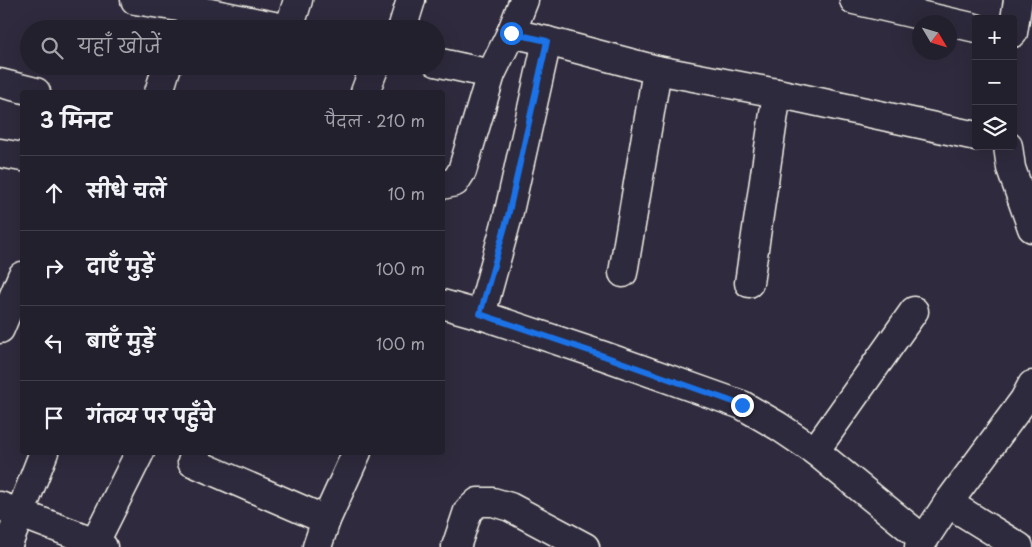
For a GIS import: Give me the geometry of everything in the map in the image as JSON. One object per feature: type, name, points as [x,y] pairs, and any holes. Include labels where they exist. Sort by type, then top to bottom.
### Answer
[{"type":"street","points":[[135,0],[184,12],[233,20]]},
{"type":"street","points":[[292,20],[298,0]]},
{"type":"street","points":[[405,20],[411,0]]},
{"type":"street","points":[[445,184],[455,182],[462,171],[491,74],[511,33],[524,0]]},
{"type":"street","points":[[854,0],[896,4],[972,27]]},
{"type":"street","points":[[1016,15],[1018,0]]},
{"type":"street","points":[[511,33],[657,70],[777,93],[972,135]]},
{"type":"street","points":[[480,314],[508,216],[547,41]]},
{"type":"street","points":[[445,64],[491,74]]},
{"type":"street","points":[[623,273],[657,70]]},
{"type":"street","points":[[159,90],[164,75]]},
{"type":"street","points":[[366,90],[372,75]]},
{"type":"street","points":[[0,83],[28,90]]},
{"type":"street","points":[[749,282],[777,93]]},
{"type":"street","points":[[1009,150],[1011,168],[1026,192],[1032,228]]},
{"type":"street","points":[[0,154],[20,157]]},
{"type":"street","points":[[0,329],[20,281]]},
{"type":"street","points":[[445,305],[480,314],[742,405],[815,451],[921,543],[948,503],[1029,397]]},
{"type":"street","points":[[815,451],[914,311]]},
{"type":"street","points":[[8,547],[10,511],[42,455]]},
{"type":"street","points":[[10,511],[99,545],[139,455]]},
{"type":"street","points":[[317,547],[326,520],[356,455]]},
{"type":"street","points":[[192,462],[326,520]]},
{"type":"street","points":[[456,547],[468,511],[478,502],[494,502],[510,507],[585,547]]},
{"type":"street","points":[[948,503],[1019,547]]},
{"type":"route","points":[[511,33],[547,41],[508,216],[480,314],[742,405]]}]
